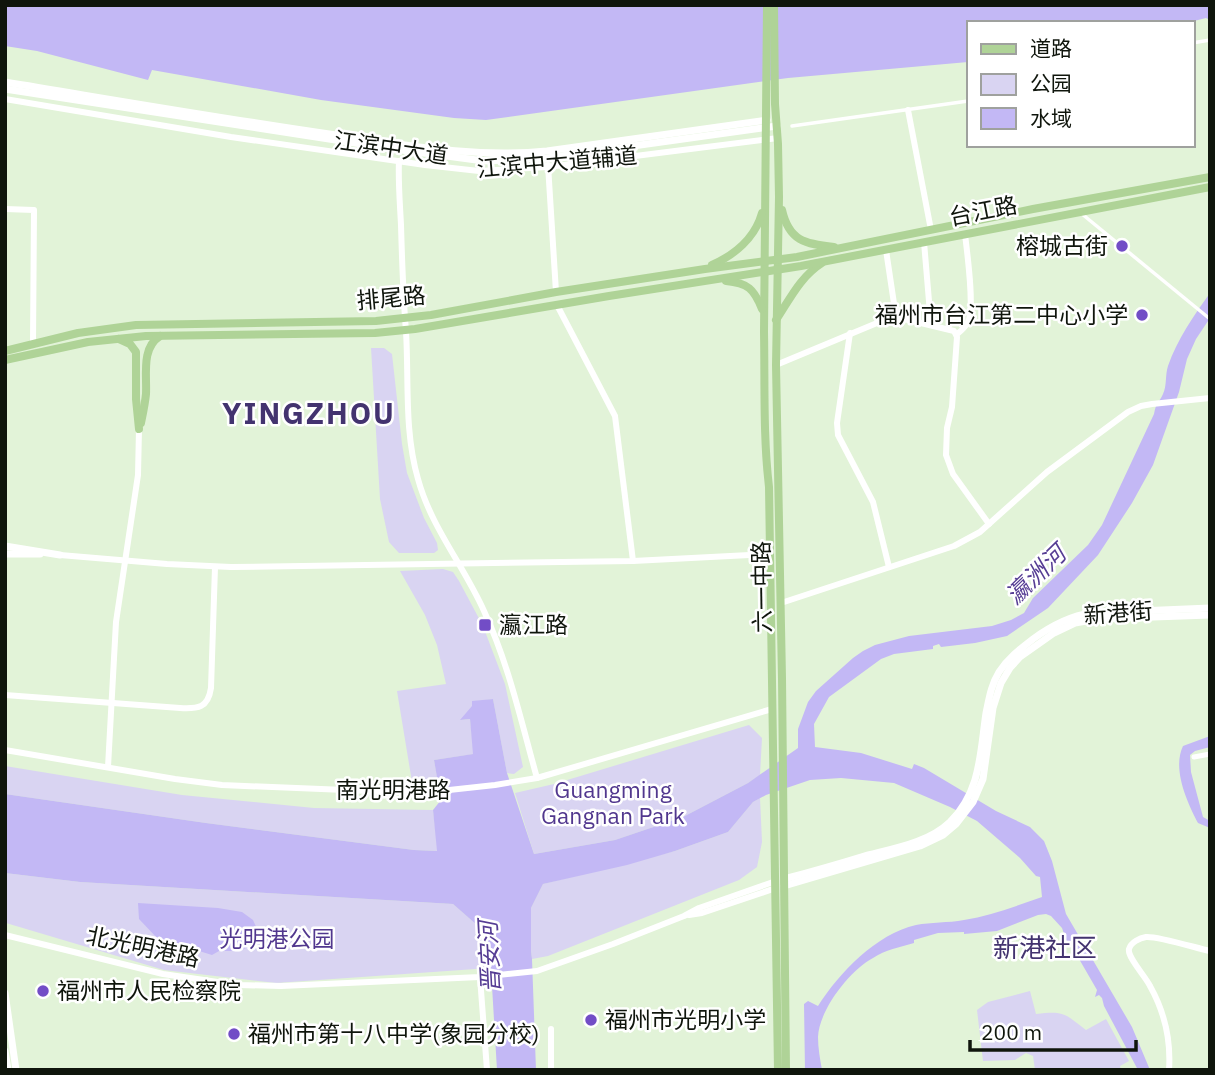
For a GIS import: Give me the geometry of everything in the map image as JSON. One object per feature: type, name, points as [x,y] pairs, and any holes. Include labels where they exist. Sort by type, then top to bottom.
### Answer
[{"type":"main road","points":[[767,5],[771,104]]},
{"type":"main road","points":[[771,104],[774,5]]},
{"type":"main road","name":"江滨中大道","points":[[5,82],[257,123],[468,153],[547,159]]},
{"type":"main road","name":"江滨中大道","points":[[5,89],[484,161],[547,159],[767,124],[777,126]]},
{"type":"main road","name":"六一中路","points":[[771,104],[767,124],[764,196],[765,441],[771,554],[774,803],[780,883],[786,1070]]},
{"type":"main road","name":"六一中路","points":[[771,104],[777,126],[779,197],[776,365],[783,798],[778,1070]]},
{"type":"main road","name":"台江路","points":[[778,260],[1210,177]]},
{"type":"main road","name":"台江路","points":[[764,267],[778,270],[830,261],[1210,187]]},
{"type":"main road","points":[[705,269],[733,254],[745,242],[761,217],[764,196]]},
{"type":"main road","points":[[779,197],[787,226],[799,240],[844,248]]},
{"type":"main road","name":"排尾路","points":[[5,360],[116,338],[375,333],[406,330],[706,280],[764,267],[778,260]]},
{"type":"main road","points":[[776,320],[795,288],[814,268],[830,261]]},
{"type":"main road","name":"排尾路","points":[[5,351],[89,331],[143,324],[405,319],[705,269],[764,267]]},
{"type":"main road","points":[[706,280],[735,281],[748,286],[757,297],[764,319]]},
{"type":"main road","points":[[139,429],[136,399],[141,372],[150,346],[163,335]]},
{"type":"main road","points":[[116,338],[134,349],[141,372]]},
{"type":"main road","points":[[5,546],[60,555]]},
{"type":"main road","points":[[5,554],[60,555]]},
{"type":"main road","name":"新港街","points":[[974,792],[991,690],[1002,668],[1020,649],[1052,626],[1080,614],[1210,608]]},
{"type":"main road","name":"新港街","points":[[974,792],[984,773],[996,695],[1010,668],[1025,653],[1060,630],[1080,621],[1210,615]]},
{"type":"main road","points":[[780,883],[920,846],[943,835],[974,792]]},
{"type":"main road","points":[[5,993],[16,1070]]},
{"type":"main road","points":[[5,1051],[8,1070]]},
{"type":"street","name":"江滨中大道辅道","points":[[5,99],[231,136],[479,171],[547,159],[766,143],[778,138]]},
{"type":"street","points":[[792,126],[967,102]]},
{"type":"street","points":[[908,110],[931,230]]},
{"type":"street","points":[[547,159],[556,292]]},
{"type":"street","points":[[399,161],[410,431],[415,467],[432,514],[483,607],[503,656],[513,684],[537,778]]},
{"type":"street","points":[[5,209],[34,210],[33,344]]},
{"type":"street","points":[[1080,212],[1210,319]]},
{"type":"street","points":[[965,234],[969,264],[970,314],[968,323],[957,334],[946,454],[953,474],[989,524]]},
{"type":"street","points":[[924,242],[931,325]]},
{"type":"street","points":[[886,250],[896,317]]},
{"type":"street","points":[[557,305],[615,416],[632,561]]},
{"type":"street","points":[[776,365],[850,333],[896,317],[957,334]]},
{"type":"street","points":[[850,333],[838,435],[873,502],[889,567]]},
{"type":"street","points":[[781,603],[954,546],[989,524],[1047,472],[1128,412],[1156,403],[1210,398]]},
{"type":"street","points":[[108,767],[116,622],[138,475],[139,429]]},
{"type":"street","points":[[60,555],[215,567],[632,561],[771,554]]},
{"type":"street","points":[[5,695],[192,709],[205,704],[211,688],[215,567]]},
{"type":"street","name":"南光明港路","points":[[5,750],[187,781],[233,786],[394,792],[456,790],[537,778],[772,709]]},
{"type":"street","points":[[1194,757],[1210,754]]},
{"type":"street","name":"北光明港路","points":[[5,935],[148,971],[238,985],[281,986],[480,978],[537,971],[780,883]]},
{"type":"street","points":[[1169,1070],[1168,1041],[1161,1009],[1148,982],[1130,957],[1129,949],[1134,942],[1147,937],[1210,951]]},
{"type":"street","points":[[480,978],[487,1070]]},
{"type":"street","points":[[551,1029],[551,1070]]},
{"type":"green space","points":[[371,348],[384,348],[392,354],[407,473],[424,518],[437,543],[438,550],[434,553],[399,553],[389,542],[380,499]]},
{"type":"green space","points":[[443,569],[453,572],[459,581],[483,626],[505,684],[523,767],[514,774],[507,773],[493,699],[472,702],[473,706],[461,720],[470,719],[474,754],[434,760],[438,781],[412,782],[397,691],[446,684],[437,645],[425,615],[400,571]]},
{"type":"green space","name":"Guangming Gangnan Park","points":[[749,725],[762,738],[760,775],[748,783],[683,817],[615,840],[534,854],[515,793],[554,784]]},
{"type":"green space","points":[[5,766],[182,795],[314,808],[433,810],[438,851],[206,823],[5,794]]},
{"type":"green space","points":[[760,798],[762,842],[757,867],[739,880],[548,956],[532,959],[531,908],[543,884],[675,851],[728,832],[753,802]]},
{"type":"green space","name":"光明港公园","points":[[5,873],[80,882],[453,904],[486,933],[490,968],[276,983],[164,970],[6,923]]},
{"type":"green space","points":[[1030,991],[1036,1014],[1063,1014],[1086,1030],[1106,1019],[1129,1061],[1120,1066],[1121,1070],[1035,1070],[1033,1056],[1026,1053],[1015,1060],[983,1061],[977,1010],[988,1002]]},
{"type":"water","points":[[5,5],[1210,5],[1210,20],[967,21],[967,62],[788,78],[486,120],[321,100],[152,70],[148,80],[37,51],[5,46]]},
{"type":"water","name":"晋安河","points":[[1210,293],[1210,318],[1187,359],[1179,392],[1153,465],[1098,555],[1048,608],[1007,636],[941,647],[939,644],[933,646],[933,649],[894,654],[881,659],[829,697],[814,724],[815,747],[861,753],[912,769],[914,764],[924,768],[996,811],[1030,827],[1044,841],[1066,914],[1132,1027],[1150,1070],[1138,1070],[1102,998],[1099,995],[1095,997],[1097,990],[1071,945],[1068,945],[1062,928],[1046,914],[997,931],[938,933],[914,940],[914,943],[883,953],[864,964],[837,992],[824,1015],[818,1037],[822,1070],[805,1070],[804,1004],[808,1001],[818,1006],[848,968],[873,946],[916,925],[974,918],[1042,897],[1040,877],[977,821],[894,783],[841,778],[810,780],[753,802],[728,832],[627,865],[543,884],[531,908],[536,1070],[497,1070],[486,933],[453,904],[80,882],[5,873],[5,794],[206,823],[437,851],[433,810],[441,800],[434,760],[473,754],[470,719],[460,720],[472,706],[472,701],[493,699],[507,773],[534,854],[615,840],[683,817],[748,783],[798,748],[798,729],[808,702],[816,691],[863,651],[909,636],[992,626],[1024,613],[1033,598],[1088,545],[1102,525],[1163,394],[1168,366],[1176,347]]},
{"type":"water","points":[[1210,736],[1210,747],[1190,755],[1191,772],[1203,817],[1210,821],[1210,828],[1198,823],[1194,815],[1182,785],[1179,765],[1183,746]]},
{"type":"water","points":[[138,903],[242,912],[253,920],[257,929],[256,939],[240,951],[219,951],[212,955],[157,938],[139,919]]},
{"type":"place","name":"榕城古街","points":[[1122,246]]},
{"type":"place","name":"福州市台江第二中心小学","points":[[1142,315]]},
{"type":"place","name":"瀛江路","points":[[485,625]]},
{"type":"place","name":"福州市人民检察院","points":[[43,991]]},
{"type":"place","name":"福州市光明小学","points":[[591,1020]]},
{"type":"place","name":"福州市第十八中学(象园分校)","points":[[234,1034]]},
{"type":"district","name":"YINGZHOU","points":[[309,414]]},
{"type":"district","name":"新港社区","points":[[1045,948]]},
{"type":"water label","name":"瀛洲河","points":[[1036,575]]}]
